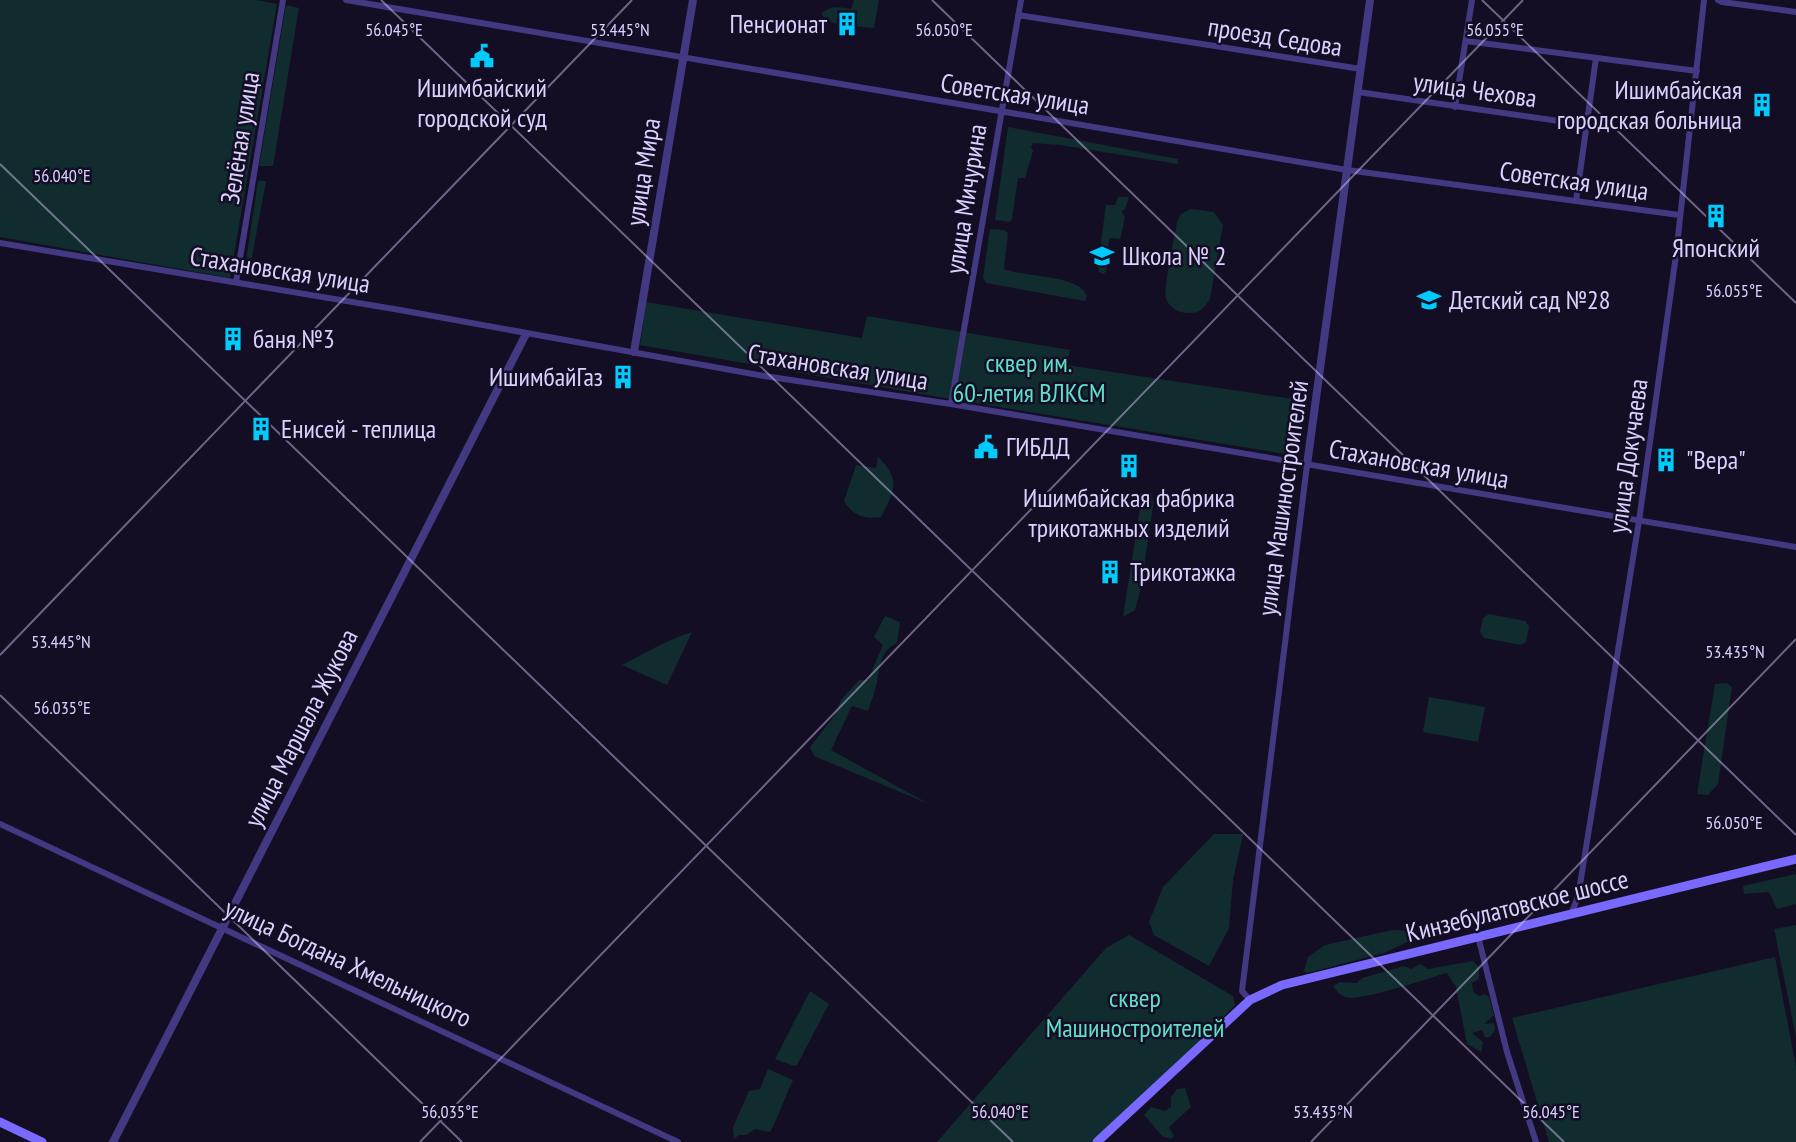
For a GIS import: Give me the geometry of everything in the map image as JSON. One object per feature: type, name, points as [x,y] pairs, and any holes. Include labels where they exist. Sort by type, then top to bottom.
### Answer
[{"type":"main road","name":"Кинзебулатовское шоссе","points":[[1250,1000],[1282,985],[1796,859]]},
{"type":"main road","points":[[1097,1142],[1250,1000]]},
{"type":"main road","points":[[0,1122],[42,1142]]},
{"type":"street","name":"Зелёная улица","points":[[236,282],[283,0]]},
{"type":"street","name":"Советская улица","points":[[346,0],[1347,170],[1679,215]]},
{"type":"street","name":"улица Мира","points":[[634,352],[693,0]]},
{"type":"street","name":"улица Мичурина","points":[[951,404],[1021,0]]},
{"type":"street","name":"улица Машиностроителей","points":[[1250,1000],[1242,991],[1307,465],[1370,0]]},
{"type":"street","points":[[1455,107],[1472,0]]},
{"type":"street","name":"улица Докучаева","points":[[1571,914],[1578,897],[1639,521],[1704,0]]},
{"type":"street","points":[[1718,0],[1796,12]]},
{"type":"street","name":"проезд Седова","points":[[1018,15],[1361,69]]},
{"type":"street","points":[[1466,41],[1697,71]]},
{"type":"street","points":[[1576,201],[1596,58]]},
{"type":"street","name":"улица Чехова","points":[[1358,92],[1587,125]]},
{"type":"street","name":"Стахановская улица","points":[[0,243],[764,376],[951,404],[1796,547]]},
{"type":"street","name":"улица Маршала Жукова","points":[[113,1142],[526,334]]},
{"type":"street","name":"улица Богдана Хмельницкого","points":[[0,824],[678,1142]]},
{"type":"street","points":[[1478,936],[1507,1052],[1536,1142]]},
{"type":"green space","points":[[0,0],[256,0],[277,4],[230,278],[0,237]]},
{"type":"green space","points":[[854,0],[879,0],[874,28],[841,25],[825,20],[822,13],[825,10],[836,7],[851,9]]},
{"type":"green space","points":[[286,5],[299,8],[273,166],[259,166]]},
{"type":"green space","points":[[1008,127],[1178,159],[1178,164],[1033,143],[1025,178],[1018,178],[1012,219],[1010,222],[995,220]]},
{"type":"green space","points":[[258,181],[266,181],[251,263],[246,261]]},
{"type":"green space","points":[[1118,197],[1129,197],[1125,209],[1121,211],[1125,217],[1120,239],[1110,238],[1108,266],[1104,274],[1099,272],[1098,264],[1106,205],[1115,205]]},
{"type":"green space","points":[[1191,209],[1214,212],[1223,225],[1210,299],[1201,310],[1192,313],[1181,312],[1172,307],[1166,299],[1177,222],[1181,214]]},
{"type":"green space","points":[[990,229],[1008,233],[1004,269],[1063,280],[1082,289],[1087,296],[1085,301],[986,283],[983,278]]},
{"type":"green space","name":"сквер им. 60-летия ВЛКСМ","points":[[646,302],[862,338],[867,316],[1070,350],[1066,365],[1306,401],[1298,456],[640,345]]},
{"type":"green space","points":[[878,457],[893,479],[892,492],[881,517],[864,517],[851,510],[844,501],[856,465],[876,468]]},
{"type":"green space","points":[[1152,493],[1153,506],[1141,587],[1135,610],[1123,617],[1141,502]]},
{"type":"green space","points":[[1489,614],[1525,621],[1529,626],[1526,642],[1521,645],[1484,638],[1480,632],[1483,618]]},
{"type":"green space","points":[[885,616],[900,622],[897,643],[887,650],[882,660],[868,711],[852,706],[831,750],[929,804],[814,756],[810,747],[835,715],[841,700],[859,680],[868,680],[883,645],[874,637]]},
{"type":"green space","points":[[692,632],[667,685],[622,665],[665,643]]},
{"type":"green space","points":[[1727,683],[1732,687],[1718,784],[1708,795],[1697,794],[1715,684]]},
{"type":"green space","points":[[1429,697],[1485,707],[1478,742],[1423,732]]},
{"type":"green space","points":[[1214,834],[1243,834],[1233,880],[1229,928],[1209,966],[1154,935],[1149,922],[1163,887]]},
{"type":"green space","points":[[1796,874],[1796,904],[1777,909],[1769,892],[1744,894],[1743,886]]},
{"type":"green space","points":[[1796,925],[1796,1037],[1774,929]]},
{"type":"green space","points":[[1392,930],[1417,931],[1418,937],[1384,953],[1307,973],[1304,971],[1308,957],[1325,945]]},
{"type":"green space","name":"сквер Машиностроителей","points":[[1129,935],[1233,996],[1235,1005],[1193,1048],[1091,1142],[937,1142],[1106,948]]},
{"type":"green space","points":[[1775,957],[1796,1067],[1796,1142],[1549,1142],[1512,1018]]},
{"type":"green space","points":[[1473,961],[1479,967],[1479,979],[1472,983],[1473,991],[1478,996],[1485,994],[1489,997],[1494,1015],[1484,1024],[1494,1023],[1495,1030],[1490,1037],[1485,1037],[1482,1030],[1472,1033],[1483,1042],[1481,1052],[1467,1044],[1456,987],[1447,973],[1353,998],[1343,996],[1333,986],[1340,982],[1357,983],[1362,978],[1404,966],[1411,969],[1420,964],[1428,969]]},
{"type":"green space","points":[[810,991],[829,1004],[797,1065],[794,1066],[775,1059]]},
{"type":"green space","points":[[768,1069],[793,1080],[773,1126],[770,1132],[755,1129],[734,1139],[733,1127],[749,1091],[760,1089]]},
{"type":"green space","points":[[1185,1088],[1191,1107],[1169,1127],[1174,1136],[1171,1139],[1162,1136],[1144,1115],[1151,1107],[1165,1111],[1171,1107],[1171,1097],[1177,1089]]},
{"type":"place","name":"Пенсионат","points":[[847,24]]},
{"type":"place","name":"Ишимбайский городской суд","points":[[482,56]]},
{"type":"place","name":"Ишимбайская городская больница","points":[[1762,105]]},
{"type":"place","name":"Японский","points":[[1716,216]]},
{"type":"place","name":"Школа № 2","points":[[1102,256]]},
{"type":"place","name":"Детский сад №28","points":[[1429,300]]},
{"type":"place","name":"баня №3","points":[[233,339]]},
{"type":"place","name":"ИшимбайГаз","points":[[623,377]]},
{"type":"place","name":"Енисей - теплица","points":[[261,429]]},
{"type":"place","name":"ГИБДД","points":[[986,447]]},
{"type":"place","name":"\"Вера\"","points":[[1666,460]]},
{"type":"place","name":"Ишимбайская фабрика трикотажных изделий","points":[[1129,466]]},
{"type":"place","name":"Трикотажка","points":[[1110,572]]}]
